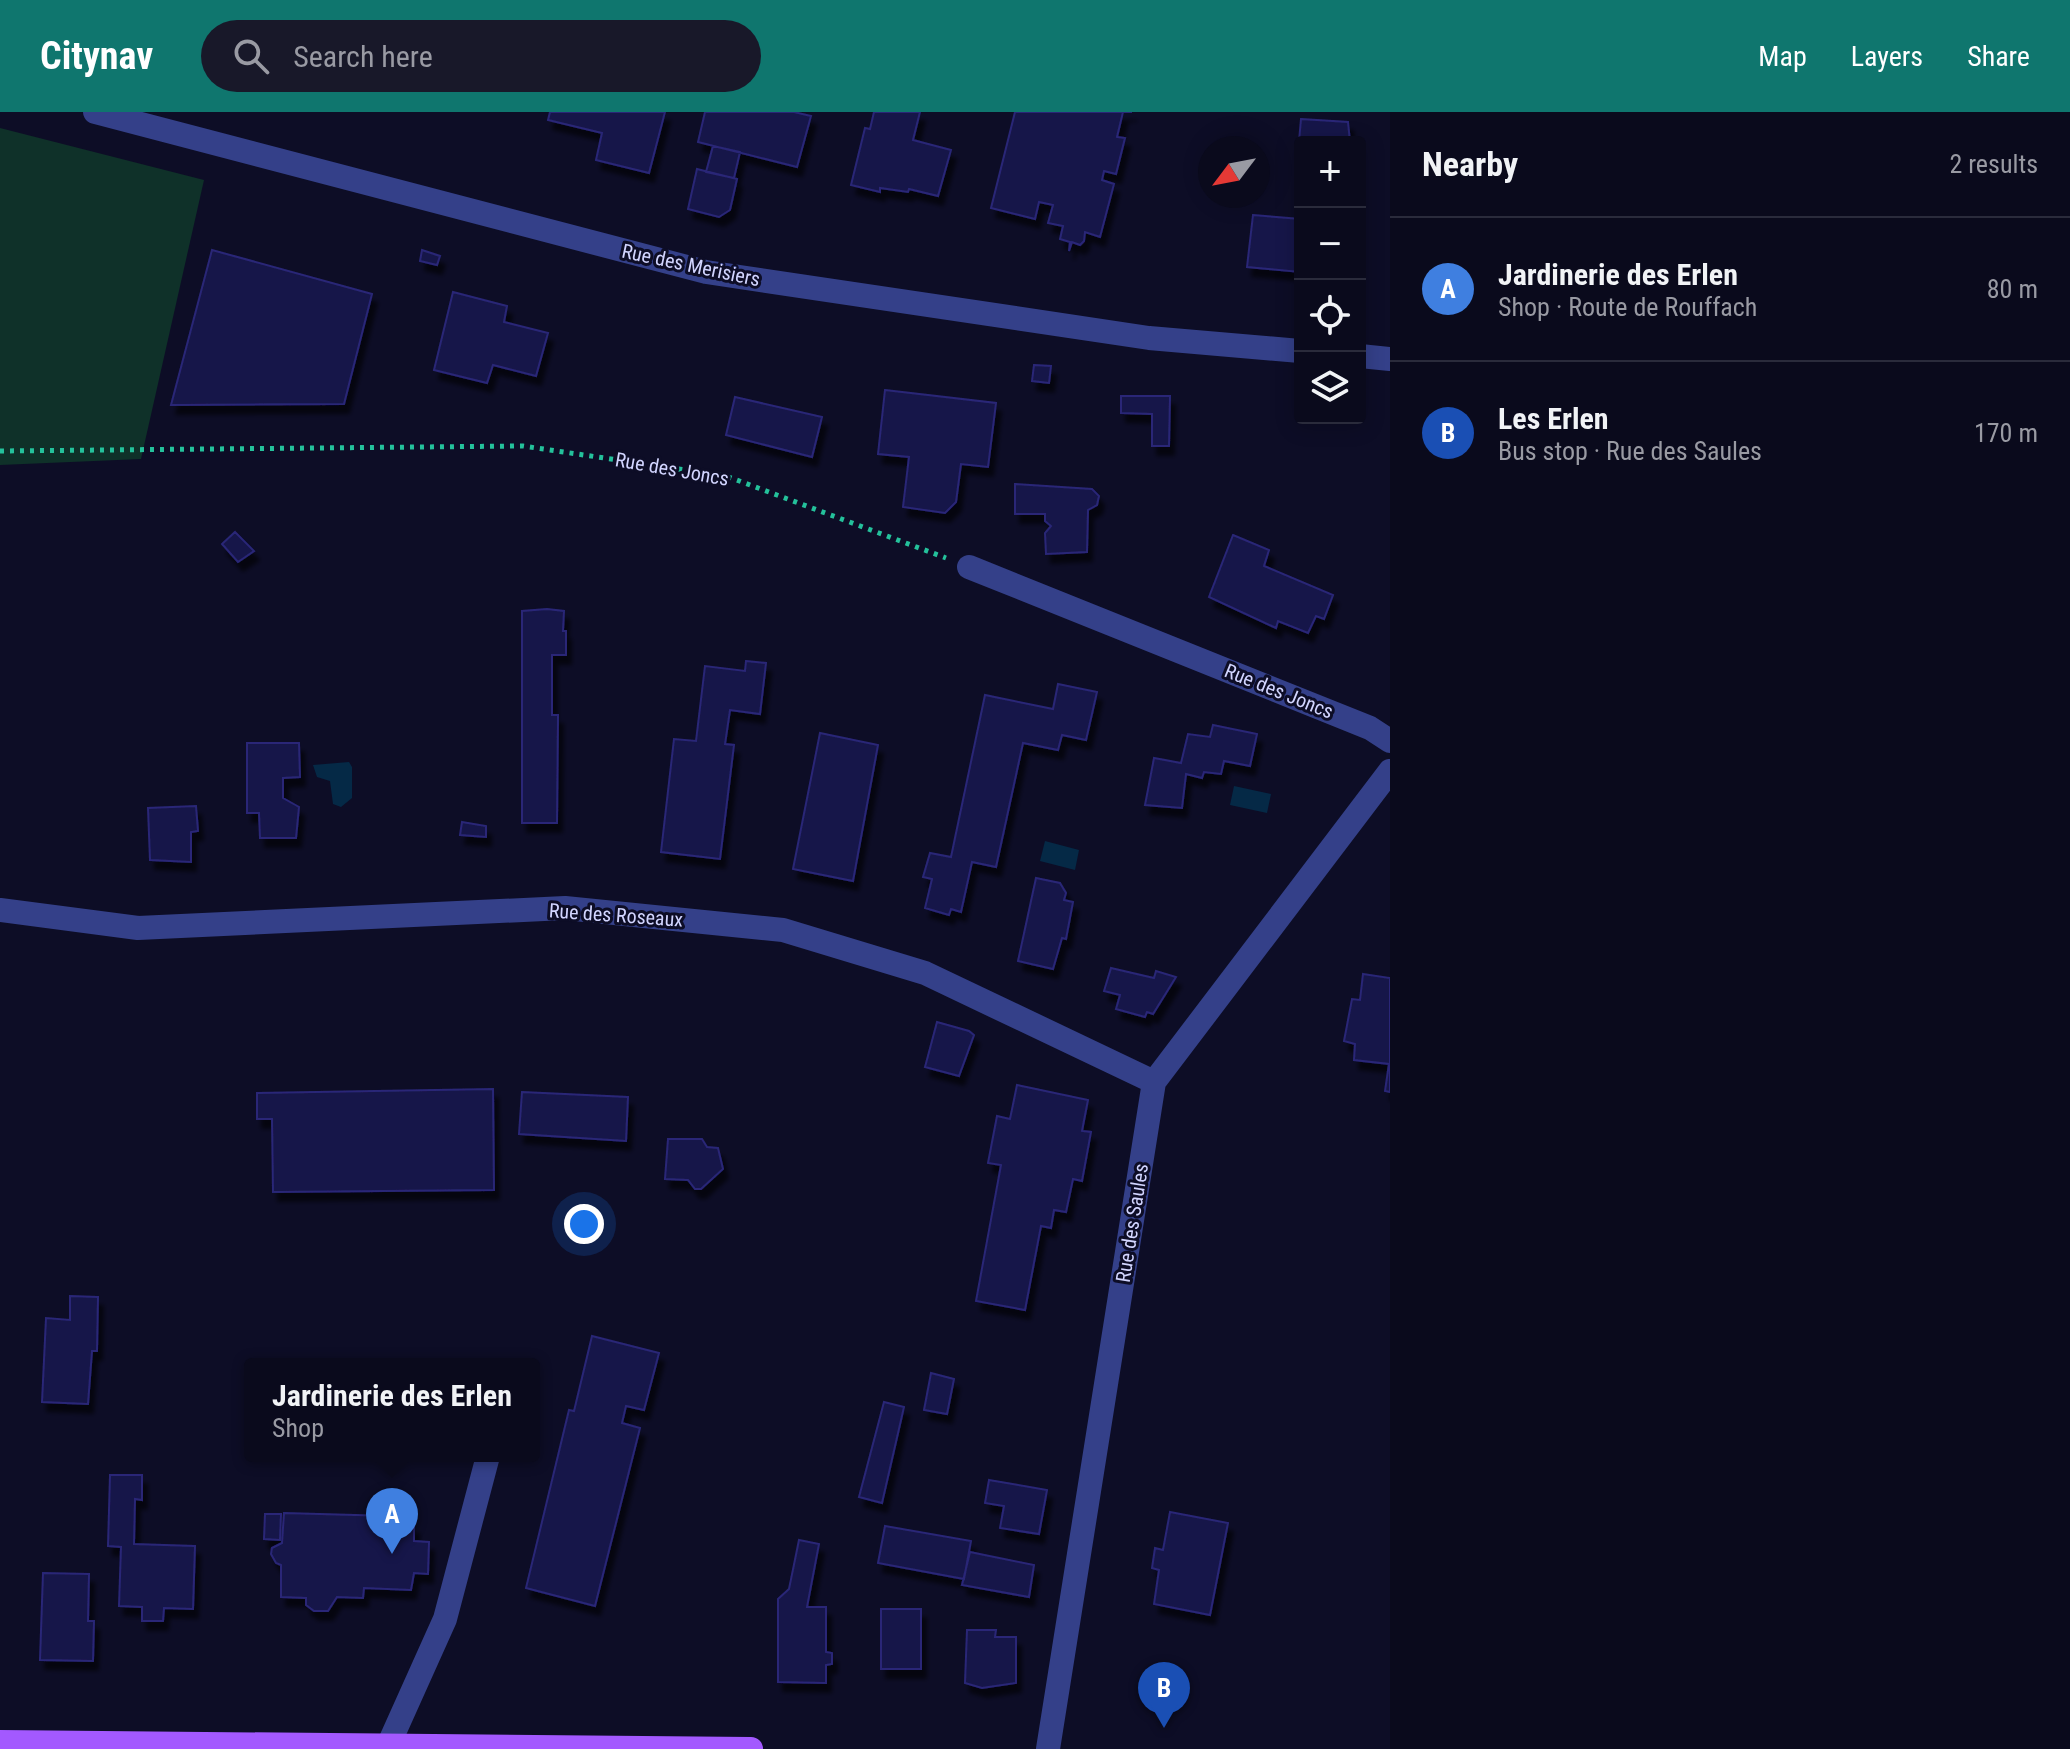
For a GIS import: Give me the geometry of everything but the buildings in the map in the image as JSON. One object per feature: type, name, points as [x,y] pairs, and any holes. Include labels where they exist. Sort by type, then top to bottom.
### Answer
[{"type":"main road","points":[[0,1742],[751,1749]]},
{"type":"street","name":"Rue des Merisiers","points":[[95,112],[706,272],[1149,338],[1294,350]]},
{"type":"street","points":[[1366,357],[1390,359]]},
{"type":"street","name":"Rue des Joncs","points":[[969,567],[1370,728],[1390,741]]},
{"type":"street","name":"Rue des Saules","points":[[1048,1749],[1154,1082],[1390,771]]},
{"type":"street","name":"Rue des Roseaux","points":[[0,910],[138,928],[565,908],[783,930],[925,973],[1154,1082]]},
{"type":"street","points":[[388,1746],[445,1619],[486,1462]]},
{"type":"path","name":"Rue des Joncs","points":[[0,451],[523,446],[726,476],[969,567]]},
{"type":"green space","points":[[0,128],[204,180],[141,459],[0,465]]},
{"type":"water","points":[[349,762],[352,767],[352,798],[341,807],[333,804],[330,781],[317,777],[313,765]]},
{"type":"water","points":[[1234,786],[1271,794],[1267,813],[1230,805]]},
{"type":"water","points":[[1045,841],[1079,850],[1075,870],[1040,861]]},
{"type":"place","name":"Jardinerie des Erlen","points":[[392,1554]]},
{"type":"place","name":"Les Erlen","points":[[1164,1728]]}]
